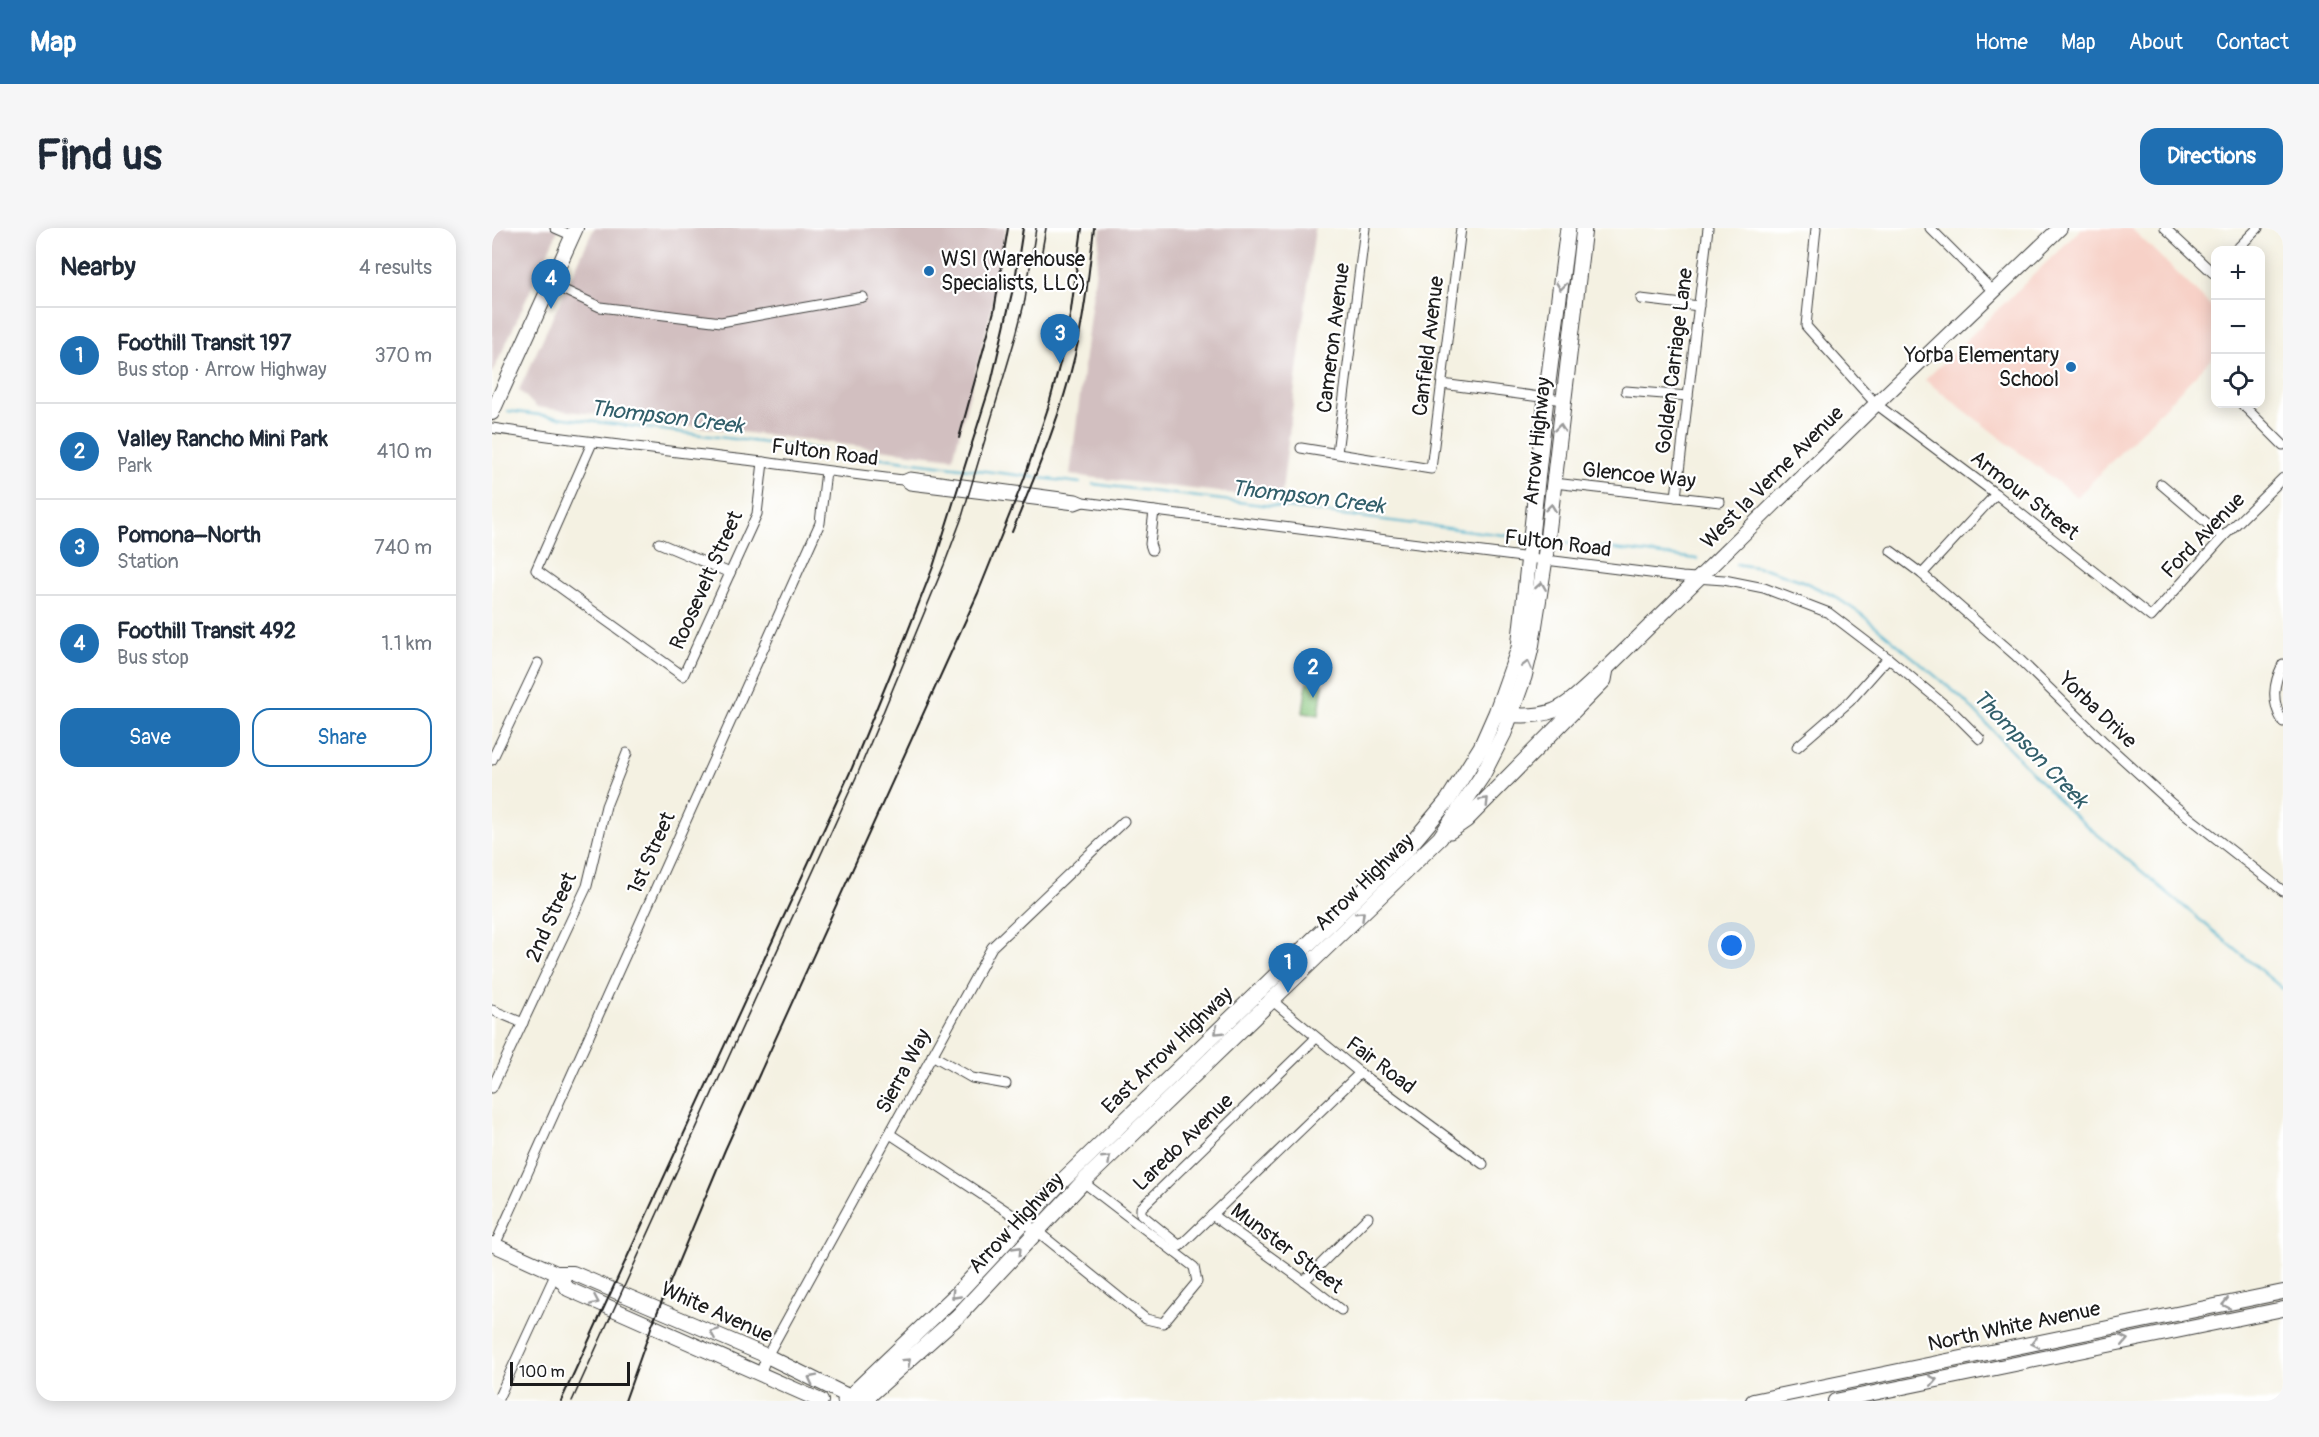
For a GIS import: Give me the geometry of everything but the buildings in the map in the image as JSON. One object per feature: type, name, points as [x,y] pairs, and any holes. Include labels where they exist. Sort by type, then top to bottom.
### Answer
[{"type":"main road","name":"Arrow Highway","points":[[854,1400],[958,1316],[1083,1182],[1266,995],[1440,838],[1482,776],[1503,714],[1519,648],[1546,398],[1568,228]]},
{"type":"main road","name":"Arrow Highway","points":[[1503,714],[1524,677],[1531,648],[1545,559],[1584,228]]},
{"type":"main road","name":"West la Verne Avenue","points":[[1503,714],[1538,716],[1564,707],[1606,669],[1876,404],[2060,228]]},
{"type":"main road","points":[[492,413],[574,232]]},
{"type":"main road","points":[[1440,838],[1466,820],[1604,680],[1606,669]]},
{"type":"main road","name":"East Arrow Highway","points":[[854,1400],[1060,1183],[1266,995],[1427,827],[1462,779],[1503,714]]},
{"type":"main road","name":"White Avenue","points":[[493,1245],[555,1273],[573,1273],[767,1356],[854,1400]]},
{"type":"main road","name":"White Avenue","points":[[555,1273],[568,1289],[821,1401]]},
{"type":"main road","name":"North White Avenue","points":[[1753,1401],[2283,1292]]},
{"type":"main road","name":"North White Avenue","points":[[1835,1401],[2283,1309]]},
{"type":"street","points":[[555,228],[574,232]]},
{"type":"street","name":"Cameron Avenue","points":[[1337,453],[1365,228]]},
{"type":"street","name":"Canfield Avenue","points":[[1337,453],[1431,469],[1461,228]]},
{"type":"street","name":"Golden Carriage Lane","points":[[1676,497],[1708,228]]},
{"type":"street","name":"Armour Street","points":[[1816,228],[1806,326],[1876,404],[1996,494],[2151,617]]},
{"type":"street","points":[[1930,228],[1994,292]]},
{"type":"street","points":[[2166,228],[2211,271]]},
{"type":"street","points":[[2240,246],[2258,228]]},
{"type":"street","points":[[551,284],[600,307],[720,322],[863,297]]},
{"type":"street","points":[[1641,298],[1699,306]]},
{"type":"street","points":[[1442,384],[1563,400]]},
{"type":"street","points":[[1626,391],[1688,396]]},
{"type":"street","points":[[2246,408],[2283,445]]},
{"type":"street","name":"Fulton Road","points":[[492,428],[592,443],[826,471],[903,480],[910,477],[1029,491],[1083,502],[1699,579],[1724,580],[1764,588],[1829,613],[1954,712],[1980,739]]},
{"type":"street","name":"Roosevelt Street","points":[[592,443],[536,570],[683,676],[757,514],[763,462]]},
{"type":"street","points":[[1301,448],[1337,453]]},
{"type":"street","name":"1st Street","points":[[493,1245],[820,523],[826,471]]},
{"type":"street","name":"Ford Avenue","points":[[2151,617],[2223,537],[2283,478]]},
{"type":"street","name":"Glencoe Way","points":[[1554,483],[1720,502]]},
{"type":"street","points":[[2161,484],[2223,537]]},
{"type":"street","points":[[1922,574],[1996,494]]},
{"type":"street","points":[[1152,550],[1150,544],[1154,511]]},
{"type":"street","points":[[659,543],[730,573]]},
{"type":"street","name":"Yorba Drive","points":[[1891,551],[1922,574],[2015,655],[2171,803],[2283,891]]},
{"type":"street","points":[[1797,747],[1850,701],[1888,658]]},
{"type":"street","points":[[492,760],[538,663]]},
{"type":"street","points":[[2283,664],[2275,682],[2274,692],[2275,706],[2283,722]]},
{"type":"street","name":"2nd Street","points":[[492,1088],[587,886],[606,806],[627,753]]},
{"type":"street","name":"Sierra Way","points":[[760,1374],[767,1356],[992,947],[1124,821]]},
{"type":"street","points":[[1427,827],[1440,838]]},
{"type":"street","name":"Fair Road","points":[[1266,995],[1360,1073],[1483,1164]]},
{"type":"street","points":[[492,1010],[523,1023]]},
{"type":"street","name":"Laredo Avenue","points":[[1316,1038],[1141,1208],[1140,1214],[1180,1246],[1360,1073]]},
{"type":"street","points":[[932,1055],[972,1078],[1006,1084]]},
{"type":"street","points":[[890,1134],[1036,1231],[1146,1319],[1163,1323],[1197,1282],[1194,1267],[1083,1182]]},
{"type":"street","name":"Munster Street","points":[[1212,1215],[1341,1310]]},
{"type":"street","points":[[1304,1281],[1368,1217]]},
{"type":"street","points":[[497,1401],[555,1273]]},
{"type":"shaded area","points":[[492,228],[559,228],[492,374]]},
{"type":"shaded area","points":[[594,228],[1006,228],[990,316],[953,458],[536,407],[519,390]]},
{"type":"shaded area","points":[[1101,228],[1315,228],[1281,499],[1070,475]]},
{"type":"shaded area","name":"Yorba Elementary School","points":[[2082,228],[2131,228],[2211,306],[2211,359],[2077,497],[1925,380]]},
{"type":"green space","points":[[1307,682],[1323,684],[1319,715],[1303,713]]},
{"type":"waterway","name":"Thompson Creek","points":[[508,411],[823,450]]},
{"type":"waterway","name":"Thompson Creek","points":[[835,452],[1080,483]]},
{"type":"waterway","name":"Thompson Creek","points":[[1093,484],[1520,537]]},
{"type":"waterway","name":"Thompson Creek","points":[[1557,542],[1697,559]]},
{"type":"waterway","name":"Thompson Creek","points":[[1736,564],[1767,569],[1800,580],[1834,596],[1861,614],[1963,699],[2068,810],[2283,989]]},
{"type":"tram line","points":[[572,1401],[858,773],[944,565],[961,520],[1015,339],[1025,300],[1036,228]]},
{"type":"tram line","points":[[1040,262],[1046,228]]},
{"type":"railway","points":[[959,438],[994,311],[1008,228]]},
{"type":"railway","points":[[561,1401],[852,768],[906,636],[933,567],[991,383],[1015,280],[1023,228]]},
{"type":"railway","points":[[625,1401],[652,1325],[725,1150],[978,593],[1024,479],[1048,408],[1063,352],[1082,228]]},
{"type":"railway","points":[[1012,532],[1047,445],[1069,378],[1081,323],[1094,228]]},
{"type":"place","name":"WSI (Warehouse Specialists, LLC)","points":[[929,271]]},
{"type":"place","name":"Foothill Transit 492","points":[[551,309]]},
{"type":"place","name":"Pomona–North","points":[[1060,364]]},
{"type":"place","name":"Yorba Elementary School","points":[[2071,367]]},
{"type":"place","name":"Valley Rancho Mini Park","points":[[1313,698]]},
{"type":"place","name":"Foothill Transit 197","points":[[1288,993]]}]
